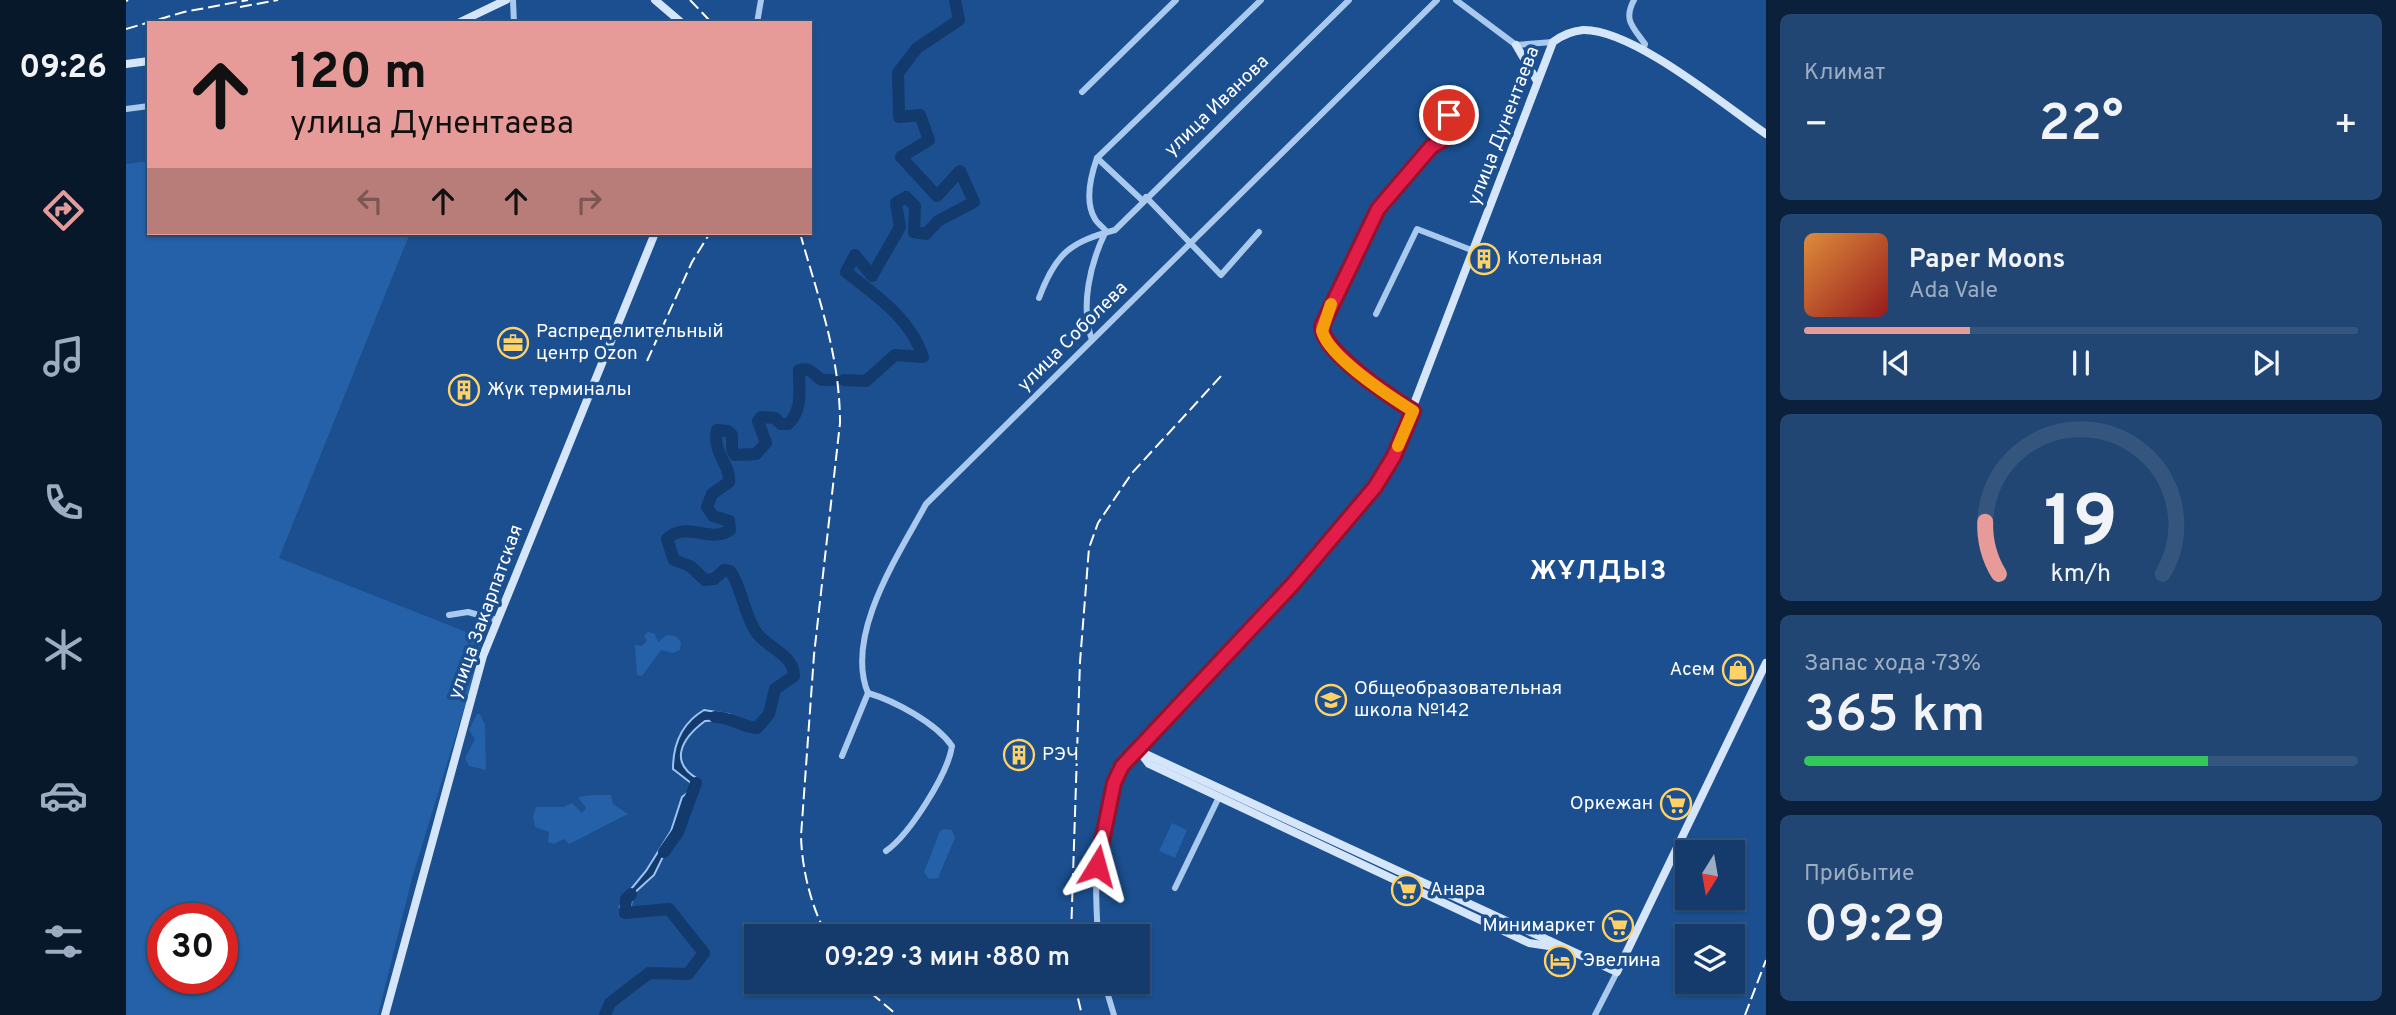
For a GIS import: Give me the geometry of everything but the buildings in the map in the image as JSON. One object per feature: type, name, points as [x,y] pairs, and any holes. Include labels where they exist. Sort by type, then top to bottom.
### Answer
[{"type":"street","points":[[462,21],[506,0]]},
{"type":"street","points":[[513,0],[514,21]]},
{"type":"street","points":[[654,0],[680,21]]},
{"type":"street","points":[[757,21],[761,0]]},
{"type":"street","points":[[1083,92],[1176,0]]},
{"type":"street","points":[[1092,340],[1087,327],[1089,291],[1093,262],[1106,231],[1095,219],[1090,202],[1091,175],[1097,158],[1261,0]]},
{"type":"street","name":"улица Иванова","points":[[1039,298],[1053,265],[1075,242],[1096,238],[1106,231],[1115,230],[1349,0]]},
{"type":"street","name":"улица Соболева","points":[[868,693],[862,680],[861,658],[879,588],[926,503],[1437,0]]},
{"type":"street","points":[[1456,0],[1516,45],[1538,82]]},
{"type":"street","points":[[1634,0],[1627,13],[1627,20],[1645,44],[1643,51]]},
{"type":"street","name":"улица Дунентаева","points":[[1139,751],[1293,584],[1375,487],[1394,456],[1553,42],[1583,30],[1623,40],[1766,134]]},
{"type":"street","points":[[1516,45],[1553,42]]},
{"type":"street","points":[[126,64],[147,61]]},
{"type":"street","points":[[1413,411],[1393,399],[1328,345],[1322,331],[1339,287],[1378,209],[1431,147],[1449,136],[1447,105],[1440,98]]},
{"type":"street","points":[[126,108],[147,106]]},
{"type":"street","points":[[1097,158],[1144,199],[1221,275],[1259,232]]},
{"type":"street","points":[[1376,314],[1417,229],[1474,251]]},
{"type":"street","name":"улица Закарпатская","points":[[385,1015],[457,743],[483,656],[653,235]]},
{"type":"street","points":[[449,615],[468,612],[497,620]]},
{"type":"street","points":[[1595,1015],[1766,663]]},
{"type":"street","points":[[842,756],[868,693],[886,699],[936,730],[952,746],[946,768],[900,842],[886,851]]},
{"type":"street","points":[[1139,751],[1149,764],[1529,943],[1562,948]]},
{"type":"street","points":[[1097,924],[1094,883],[1102,831],[1114,783],[1122,766],[1139,751]]},
{"type":"street","points":[[1139,751],[1617,972]]},
{"type":"street","points":[[1175,888],[1219,797]]},
{"type":"street","points":[[1108,994],[1114,1015]]},
{"type":"shaded area","points":[[147,161],[147,235],[409,235],[279,558],[474,635],[482,650],[412,878],[378,1015],[126,1015],[126,164]]},
{"type":"shaded area","points":[[648,632],[655,634],[658,642],[667,635],[675,636],[681,642],[680,650],[673,653],[661,650],[642,676],[637,675],[635,645],[642,646],[647,641],[644,636]]},
{"type":"shaded area","points":[[704,710],[729,714],[728,720],[705,721],[685,742],[681,758],[683,765],[698,779],[699,786],[683,809],[679,824],[654,875],[632,895],[631,906],[620,907],[622,900],[646,871],[671,831],[682,797],[692,789],[691,783],[673,769],[673,760],[680,735],[690,721]]},
{"type":"shaded area","points":[[477,714],[480,714],[485,725],[486,770],[469,766],[465,758],[475,739],[469,730]]},
{"type":"shaded area","points":[[611,795],[613,804],[628,814],[569,844],[564,839],[554,844],[548,842],[549,832],[535,827],[533,817],[536,807],[564,807],[572,803],[582,813],[586,808],[578,797]]},
{"type":"shaded area","points":[[1172,823],[1187,830],[1175,858],[1159,851]]},
{"type":"shaded area","points":[[952,830],[955,838],[938,878],[929,879],[924,872],[940,831]]},
{"type":"waterway","points":[[844,380],[866,381],[895,355],[923,357],[918,343],[902,320],[881,299],[846,272],[855,255],[872,276],[900,227],[896,203],[906,197],[915,206],[914,232],[926,234],[938,221],[974,202],[960,171],[937,196],[901,157],[929,140],[920,115],[899,117],[898,73],[917,48],[959,20],[955,0]]},
{"type":"waterway","points":[[715,717],[757,728],[769,714],[775,689],[794,676],[793,668],[785,657],[756,632],[730,571],[724,570],[714,579],[705,580],[690,566],[674,560],[667,539],[682,532],[714,535],[730,530],[729,521],[713,516],[707,507],[712,494],[729,482],[717,446],[717,430],[728,431],[732,435],[735,455],[756,454],[766,443],[758,421],[761,417],[775,418],[781,424],[788,424],[793,419],[799,399],[799,370],[810,371],[822,380],[834,380]]},
{"type":"waterway","points":[[664,852],[678,832],[696,783]]},
{"type":"waterway","points":[[605,1015],[610,1003],[649,973],[688,974],[704,953],[669,909],[625,913],[626,899],[631,894]]},
{"type":"railway","points":[[153,21],[184,12],[248,0]]},
{"type":"railway","points":[[240,7],[278,0]]},
{"type":"railway","points":[[690,0],[710,21]]},
{"type":"railway","points":[[126,29],[147,23]]},
{"type":"railway","points":[[647,361],[692,262],[709,235]]},
{"type":"railway","points":[[801,235],[832,350],[840,423],[814,655],[801,836],[808,888],[822,924]]},
{"type":"railway","points":[[1071,924],[1080,662],[1089,548],[1098,523],[1132,473],[1222,375]]},
{"type":"railway","points":[[1745,1015],[1766,960]]},
{"type":"railway","points":[[872,994],[897,1015]]},
{"type":"railway","points":[[1077,994],[1082,1015]]},
{"type":"slow traffic","points":[[1331,304],[1322,326],[1328,345],[1393,399],[1413,411],[1398,446]]},
{"type":"place","name":"Котельная","points":[[1484,259]]},
{"type":"place","name":"Распределительный центр Ozon","points":[[513,343]]},
{"type":"place","name":"Жүк терминалы","points":[[464,390]]},
{"type":"place","name":"Асем","points":[[1738,670]]},
{"type":"place","name":"Общеобразовательная школа №142","points":[[1331,700]]},
{"type":"place","name":"РЭЧ","points":[[1019,755]]},
{"type":"place","name":"Оркежан","points":[[1676,804]]},
{"type":"place","name":"Анара","points":[[1407,890]]},
{"type":"place","name":"Минимаркет","points":[[1618,926]]},
{"type":"place","name":"Эвелина","points":[[1560,961]]},
{"type":"district","name":"ЖҰЛДЫЗ","points":[[1599,572]]},
{"type":"route","points":[[1097,866],[1102,831],[1114,783],[1122,766],[1302,575],[1375,487],[1394,456],[1413,411],[1393,399],[1328,345],[1322,326],[1373,217],[1431,147],[1449,136],[1449,115]]}]
